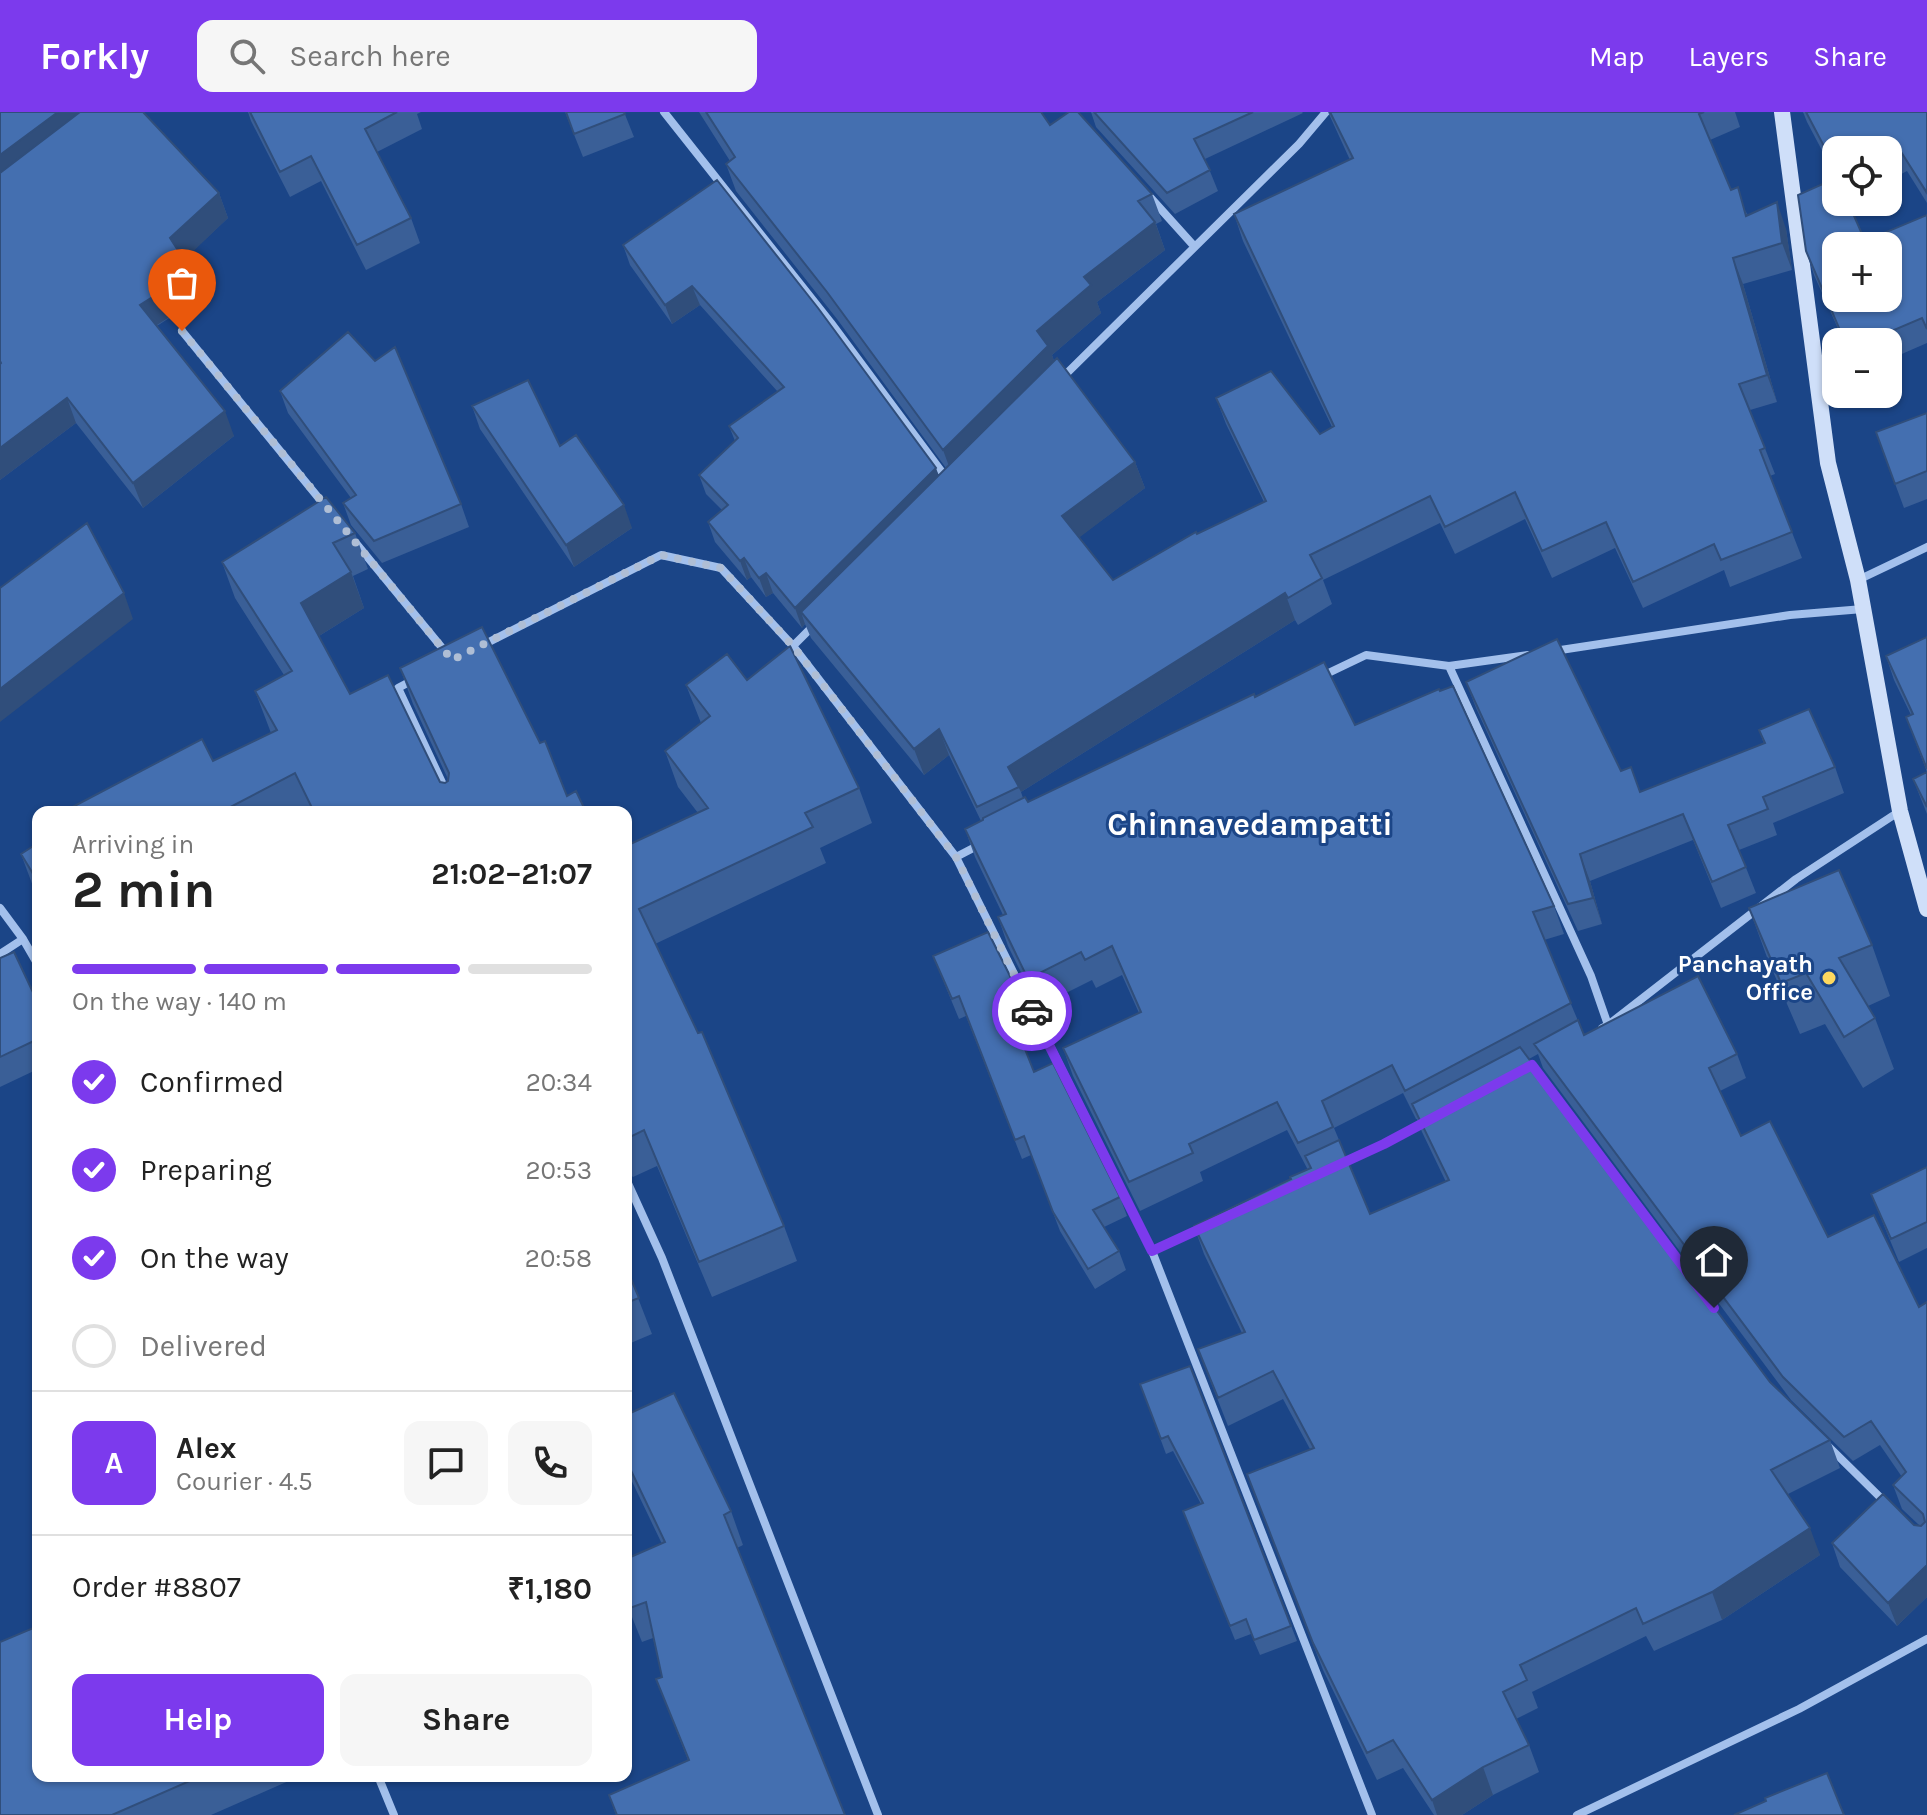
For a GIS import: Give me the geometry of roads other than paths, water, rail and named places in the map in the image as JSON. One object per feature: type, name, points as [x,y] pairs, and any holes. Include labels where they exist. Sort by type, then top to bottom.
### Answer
[{"type":"main road","points":[[1782,112],[1828,463],[1858,580],[1900,811],[1927,909]]},
{"type":"street","points":[[664,112],[831,323],[952,487]]},
{"type":"street","points":[[1056,384],[1299,144],[1326,112]]},
{"type":"street","points":[[1144,190],[1194,246]]},
{"type":"street","points":[[182,331],[332,514]]},
{"type":"street","points":[[352,539],[452,660],[439,667]]},
{"type":"street","points":[[1858,580],[1927,547]]},
{"type":"street","points":[[480,646],[661,555],[721,568],[793,646],[956,857],[1152,1251],[1372,1815]]},
{"type":"street","points":[[1309,683],[1366,655],[1449,666],[1790,615],[1863,609]]},
{"type":"street","points":[[793,646],[825,614]]},
{"type":"street","points":[[1449,666],[1591,976],[1608,1025]]},
{"type":"street","points":[[425,674],[398,688],[450,798]]},
{"type":"street","points":[[1595,1031],[1608,1025],[1796,879],[1900,811]]},
{"type":"street","points":[[956,857],[984,843]]},
{"type":"street","points":[[0,908],[32,955]]},
{"type":"street","points":[[0,954],[23,939]]},
{"type":"street","points":[[1326,1171],[1438,1115]]},
{"type":"street","points":[[632,1192],[668,1273],[878,1815]]},
{"type":"street","points":[[1152,1251],[1210,1225]]},
{"type":"street","points":[[1819,1437],[1895,1511]]},
{"type":"street","points":[[1577,1815],[1799,1709],[1927,1639]]},
{"type":"street","points":[[380,1782],[394,1815]]},
{"type":"place","name":"Panchayath Office","points":[[1829,978]]},
{"type":"district","name":"Chinnavedampatti","points":[[1250,824]]}]
